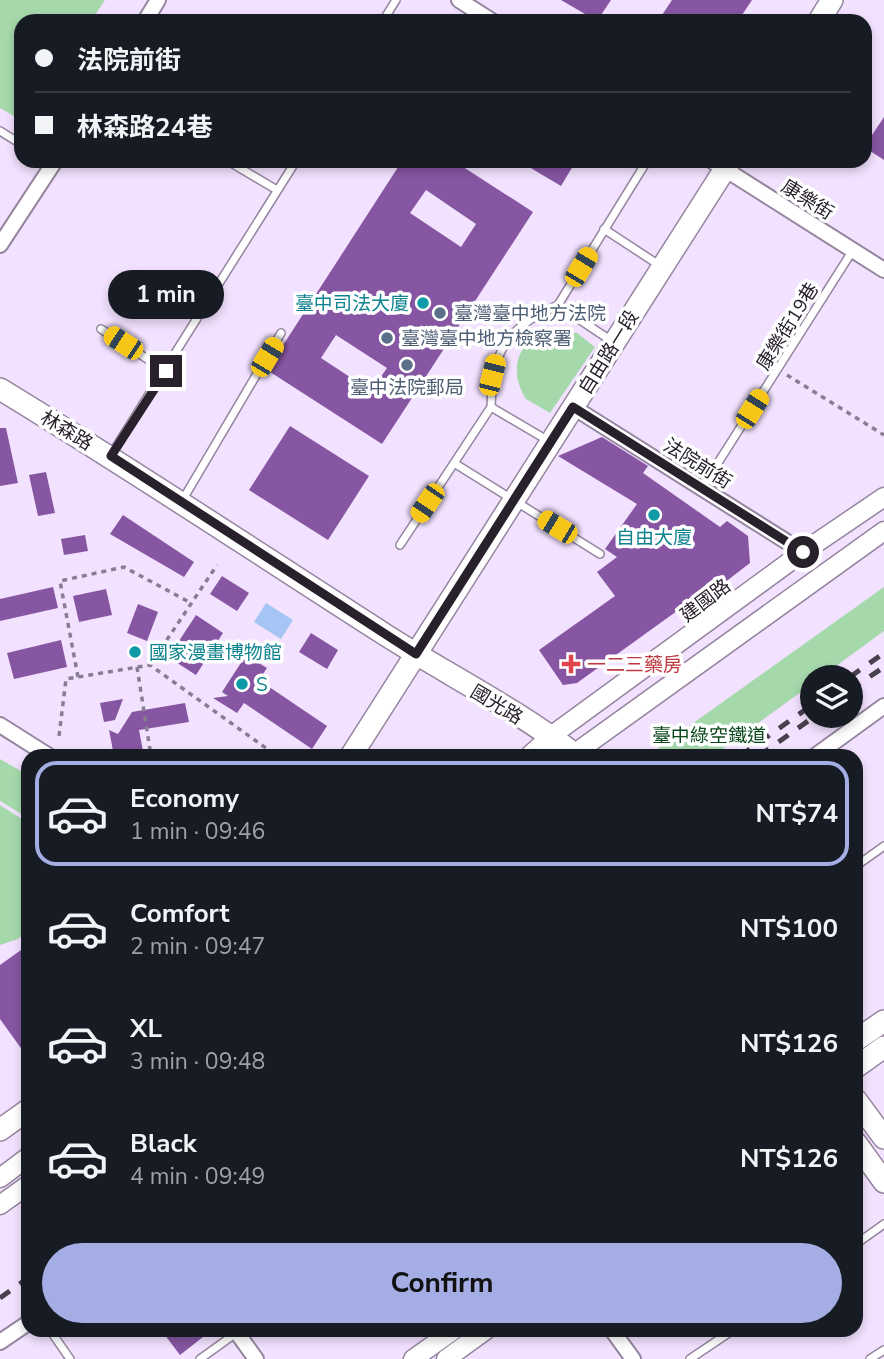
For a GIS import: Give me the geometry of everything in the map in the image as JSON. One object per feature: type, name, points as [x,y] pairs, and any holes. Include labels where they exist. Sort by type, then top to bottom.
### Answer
[{"type":"main road","name":"自由路一段","points":[[355,749],[662,267],[720,168]]},
{"type":"main road","name":"林森路","points":[[0,389],[182,501],[416,654]]},
{"type":"main road","name":"國光路","points":[[416,654],[551,736],[567,749]]},
{"type":"main road","points":[[863,1035],[884,1021]]},
{"type":"main road","points":[[863,1062],[884,1047]]},
{"type":"main road","points":[[863,1110],[884,1138]]},
{"type":"main road","points":[[0,1130],[21,1115]]},
{"type":"main road","points":[[863,1153],[884,1182]]},
{"type":"street","points":[[459,0],[480,5]]},
{"type":"street","points":[[0,246],[48,168]]},
{"type":"street","name":"康樂街","points":[[728,168],[884,270]]},
{"type":"street","name":"法院前街","points":[[573,407],[803,552]]},
{"type":"street","name":"建國路","points":[[537,749],[803,552],[884,497]]},
{"type":"street","points":[[582,749],[884,531]]},
{"type":"street","points":[[825,749],[884,706]]},
{"type":"street","points":[[0,725],[38,749]]},
{"type":"street","points":[[0,1178],[21,1162]]},
{"type":"street","points":[[0,1205],[21,1190]]},
{"type":"street","points":[[0,1342],[21,1328]]},
{"type":"street","points":[[242,1337],[256,1359]]},
{"type":"street","points":[[413,1359],[442,1337]]},
{"type":"street","points":[[459,1355],[478,1337]]},
{"type":"street","points":[[617,1337],[633,1359]]},
{"type":"lane","points":[[241,168],[277,190]]},
{"type":"lane","points":[[111,456],[291,168]]},
{"type":"lane","points":[[400,545],[492,407],[492,375],[504,342],[536,315],[558,305],[642,168]]},
{"type":"lane","points":[[604,229],[662,267]]},
{"type":"lane","name":"康樂街19巷","points":[[702,489],[853,250]]},
{"type":"lane","points":[[558,305],[614,343]]},
{"type":"lane","points":[[101,329],[166,371]]},
{"type":"lane","points":[[182,501],[281,333]]},
{"type":"lane","points":[[492,407],[551,443]]},
{"type":"lane","points":[[454,463],[600,554]]},
{"type":"lane","points":[[863,861],[884,846]]},
{"type":"lane","points":[[863,1239],[884,1224]]},
{"type":"lane","points":[[55,1337],[70,1359]]},
{"type":"lane","points":[[200,1359],[230,1337]]},
{"type":"lane","points":[[690,1359],[723,1337]]},
{"type":"lane","points":[[870,1359],[884,1349]]},
{"type":"path","points":[[778,369],[884,435]]},
{"type":"path","points":[[150,665],[217,565]]},
{"type":"path","points":[[78,677],[60,581],[124,567],[191,603]]},
{"type":"path","points":[[59,736],[66,679],[150,665],[267,749]]},
{"type":"path","points":[[137,667],[150,749]]},
{"type":"green space","points":[[0,0],[105,0],[96,14],[14,14],[14,116],[0,108]]},
{"type":"green space","points":[[548,330],[577,333],[595,347],[550,413],[526,399],[517,378],[523,349],[529,341]]},
{"type":"green space","name":"臺中綠空鐵道","points":[[884,587],[884,631],[837,665],[800,665],[800,693],[723,749],[657,749]]},
{"type":"green space","points":[[0,759],[21,771],[21,814],[0,801]]},
{"type":"green space","points":[[0,805],[21,818],[21,936],[0,945]]},
{"type":"water","points":[[266,603],[293,620],[281,639],[254,622]]},
{"type":"building","points":[[561,0],[611,0],[602,14],[585,14]]},
{"type":"building","points":[[672,0],[752,0],[743,14],[663,14]]},
{"type":"building","points":[[884,117],[884,160],[872,152],[872,135]]},
{"type":"building","name":"臺中司法大廈","points":[[397,168],[465,168],[533,212],[382,444],[267,370]],"holes":[[[426,190],[476,224],[461,247],[410,213]],[[336,335],[387,368],[371,391],[321,358]]]},
{"type":"building","points":[[531,168],[572,168],[561,186]]},
{"type":"building","points":[[290,426],[369,476],[328,540],[249,490]]},
{"type":"building","points":[[0,428],[6,428],[18,483],[0,486]]},
{"type":"building","points":[[602,437],[648,466],[643,473],[720,527],[727,521],[748,536],[750,563],[724,583],[720,580],[577,683],[563,685],[539,650],[615,596],[597,572],[617,557],[605,549],[637,504],[558,456]]},
{"type":"building","points":[[46,472],[55,513],[38,516],[29,475]]},
{"type":"building","points":[[123,515],[194,562],[184,577],[110,534]]},
{"type":"building","points":[[85,535],[88,551],[64,555],[61,539]]},
{"type":"building","points":[[222,576],[249,593],[237,611],[210,594]]},
{"type":"building","points":[[53,587],[58,608],[0,621],[0,599]]},
{"type":"building","points":[[106,589],[112,615],[79,622],[73,596]]},
{"type":"building","points":[[138,604],[158,612],[147,641],[127,633]]},
{"type":"building","points":[[196,615],[223,633],[196,675],[171,659],[171,653]]},
{"type":"building","points":[[311,633],[338,650],[327,669],[299,652]]},
{"type":"building","points":[[61,640],[67,667],[14,679],[7,653]]},
{"type":"building","points":[[246,655],[267,668],[259,680],[327,726],[312,749],[244,703],[237,713],[213,698],[228,696],[222,692]]},
{"type":"building","points":[[123,699],[115,720],[104,722],[100,703]]},
{"type":"building","points":[[185,703],[189,722],[139,730],[143,749],[113,749],[109,730],[118,734],[132,712]]},
{"type":"building","points":[[21,950],[21,1048],[0,1019],[0,965]]},
{"type":"building","points":[[166,1337],[203,1337],[180,1355]]},
{"type":"railway","points":[[863,668],[884,653]]},
{"type":"railway","points":[[863,681],[884,667]]},
{"type":"railway","points":[[750,749],[800,714]]},
{"type":"railway","points":[[769,749],[800,727]]},
{"type":"railway","points":[[0,1298],[21,1283]]},
{"type":"place","name":"臺中司法大廈","points":[[423,303]]},
{"type":"place","name":"臺灣臺中地方法院","points":[[440,313]]},
{"type":"place","name":"臺灣臺中地方檢察署","points":[[387,338]]},
{"type":"place","name":"臺中法院郵局","points":[[407,365]]},
{"type":"place","name":"自由大廈","points":[[654,515]]},
{"type":"place","name":"國家漫畫博物館","points":[[135,652]]},
{"type":"place","name":"一二三藥房","points":[[571,664]]},
{"type":"place","name":"S","points":[[242,684]]},
{"type":"route","points":[[166,371],[111,456],[416,654],[573,407],[803,552]]}]
